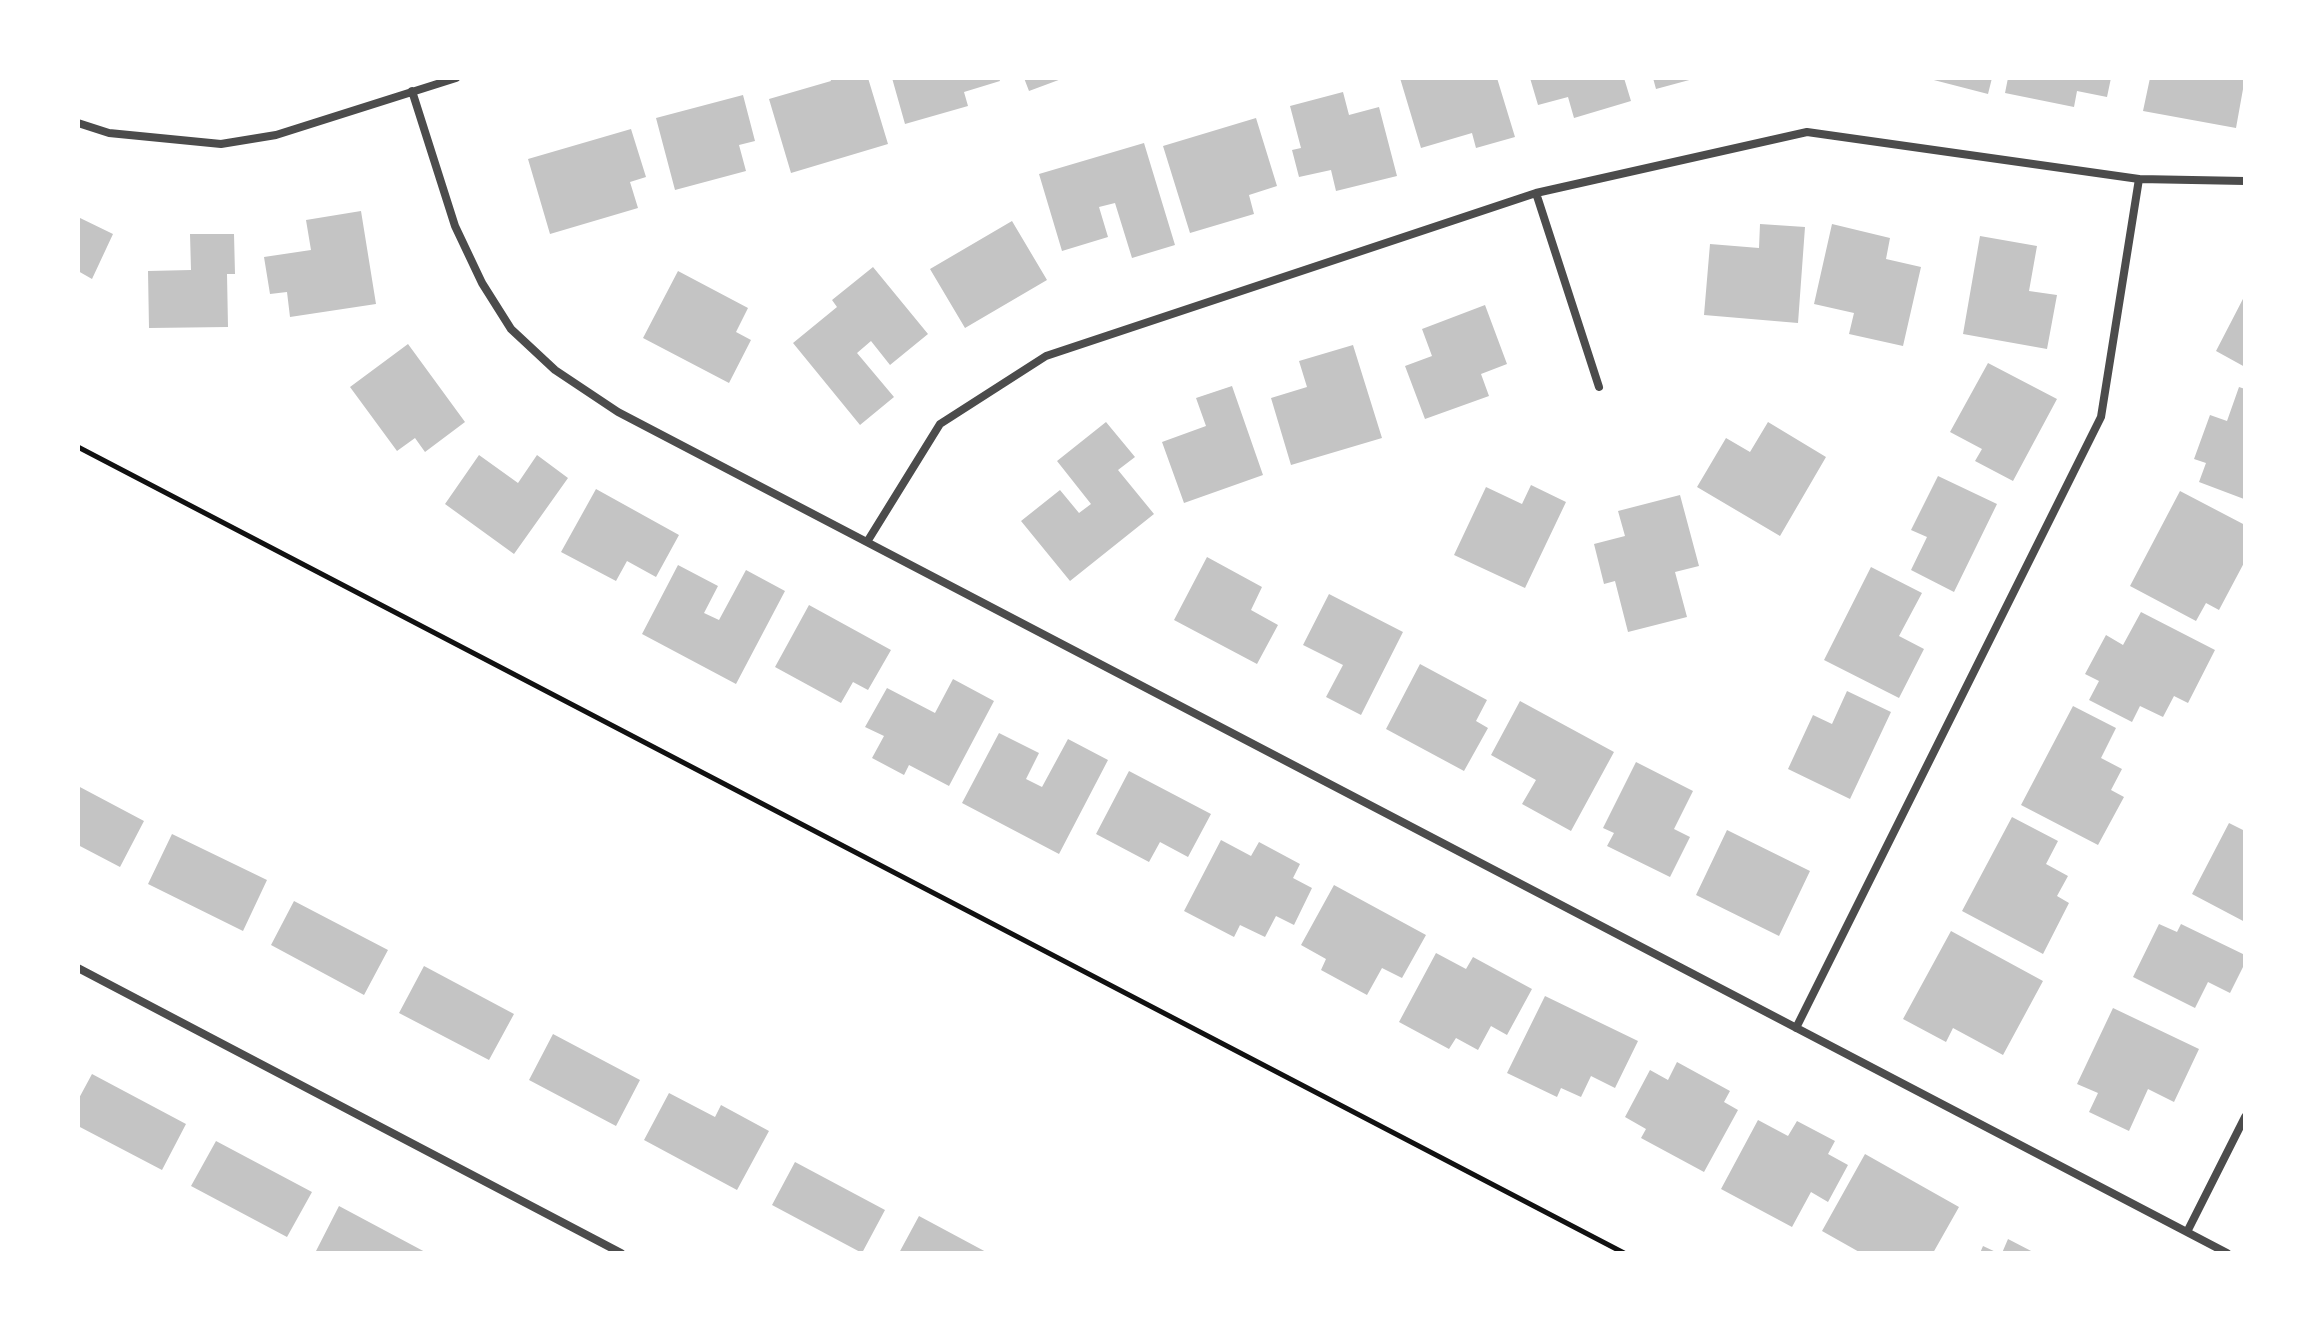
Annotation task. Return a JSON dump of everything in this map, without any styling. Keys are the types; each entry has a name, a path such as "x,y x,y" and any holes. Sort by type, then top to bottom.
{"street":[{"path":"78,123 109,133 221,144 276,135 456,78"},
{"path":"412,91 455,226 482,283 511,329 555,370 618,412 2227,1253"},
{"path":"867,542 940,424 1046,356 1536,193 1807,132 2139,179 2245,181"},
{"path":"1796,1028 2101,417 2139,179"},
{"path":"1536,193 1599,387"},
{"path":"78,968 621,1253"},
{"path":"2187,1232 2245,1117"}],"path":[{"path":"78,447 1624,1253"}],"building":[{"path":"830,78 868,78 888,144 791,173 769,99 831,81"},
{"path":"892,78 999,78 1000,81 964,92 968,106 905,124"},
{"path":"1024,78 1064,78 1029,91"},
{"path":"1400,78 1497,78 1515,137 1476,148 1472,133 1421,148"},
{"path":"1530,78 1624,78 1631,101 1574,118 1568,97 1538,105"},
{"path":"1653,78 1692,78 1693,79 1656,89"},
{"path":"1926,78 1992,78 1988,94"},
{"path":"2008,78 2111,78 2107,97 2077,91 2074,107 2005,93"},
{"path":"2150,78 2245,78 2236,128 2143,111"},
{"path":"1343,92 1349,115 1379,107 1397,176 1336,191 1331,170 1299,177 1292,150 1301,148 1290,106"},
{"path":"743,95 755,141 739,145 746,171 675,190 656,118"},
{"path":"1256,118 1277,186 1249,195 1254,214 1190,233 1163,146"},
{"path":"631,129 646,177 630,182 638,208 550,234 528,159"},
{"path":"1144,143 1175,245 1132,258 1115,203 1099,207 1108,237 1062,251 1039,174"},
{"path":"361,211 376,304 290,317 287,292 270,294 264,257 311,250 306,220"},
{"path":"78,217 113,234 92,279 78,271"},
{"path":"1012,221 1047,280 965,328 930,269"},
{"path":"1760,224 1805,227 1798,323 1704,315 1710,244 1759,248"},
{"path":"1832,224 1890,238 1886,259 1921,267 1903,346 1849,334 1854,313 1814,304"},
{"path":"190,234 234,234 235,274 227,274 228,327 149,328 148,271 191,270"},
{"path":"1980,236 2037,246 2029,291 2057,295 2047,349 1963,334"},
{"path":"873,267 928,334 890,365 871,341 857,353 894,397 860,425 793,343 837,307 832,300"},
{"path":"678,271 748,308 736,332 751,340 729,383 643,338"},
{"path":"2245,295 2245,367 2216,351"},
{"path":"1485,305 1507,364 1481,374 1489,396 1425,419 1405,366 1432,356 1422,329"},
{"path":"408,344 465,422 425,452 415,438 397,451 350,387"},
{"path":"1353,345 1382,438 1291,465 1271,398 1307,387 1299,361"},
{"path":"1988,363 2057,399 2013,481 1975,461 1982,449 1950,432"},
{"path":"1232,386 1263,475 1184,503 1162,442 1206,426 1196,398"},
{"path":"2239,387 2245,389 2244,499 2199,482 2206,463 2194,459 2210,415 2227,421"},
{"path":"1106,422 1135,457 1118,470 1154,514 1070,581 1021,521 1060,490 1079,513 1091,504 1057,461"},
{"path":"1768,422 1826,457 1780,536 1697,487 1726,438 1750,452"},
{"path":"479,455 518,483 537,455 568,478 514,554 445,504"},
{"path":"1938,476 1997,504 1954,592 1911,570 1927,537 1911,530"},
{"path":"1531,485 1566,502 1525,588 1454,555 1486,487 1522,504"},
{"path":"596,489 679,535 656,577 627,561 616,581 561,552"},
{"path":"2180,491 2245,525 2245,561 2219,610 2206,603 2196,621 2130,586"},
{"path":"1680,495 1699,566 1675,572 1687,617 1628,632 1615,581 1604,584 1594,544 1625,536 1618,511"},
{"path":"1207,557 1262,587 1251,610 1278,625 1257,664 1174,620"},
{"path":"678,565 718,586 704,613 719,620 746,570 785,591 736,684 642,634"},
{"path":"1871,567 1922,593 1899,636 1924,649 1899,698 1824,660"},
{"path":"1329,594 1403,632 1361,715 1326,697 1343,665 1303,645"},
{"path":"809,605 891,650 868,690 853,682 841,703 775,667"},
{"path":"2141,612 2215,650 2188,703 2174,696 2163,717 2140,706 2132,722 2089,700 2099,681 2085,674 2106,635 2123,645"},
{"path":"1420,664 1487,700 1476,721 1488,728 1464,771 1386,729"},
{"path":"953,679 994,701 949,786 909,765 904,775 872,758 884,736 865,727 887,688 935,713"},
{"path":"1847,691 1891,712 1850,799 1788,769 1813,715 1832,724"},
{"path":"1520,701 1614,752 1571,831 1522,804 1536,780 1491,755"},
{"path":"2073,706 2116,728 2101,758 2122,769 2111,790 2124,797 2098,845 2021,805"},
{"path":"999,733 1039,753 1026,779 1042,787 1068,739 1108,760 1059,854 962,803"},
{"path":"1636,762 1693,791 1674,829 1690,837 1670,877 1607,846 1614,833 1603,828"},
{"path":"1129,771 1211,814 1188,857 1160,842 1149,862 1096,834"},
{"path":"78,786 144,821 120,867 78,845"},
{"path":"2012,817 2058,841 2046,864 2068,876 2057,896 2069,903 2043,954 1962,911"},
{"path":"2229,823 2245,831 2245,922 2192,894"},
{"path":"1727,830 1810,871 1779,936 1696,895"},
{"path":"172,834 267,880 243,931 148,884"},
{"path":"1221,840 1251,856 1259,842 1300,864 1293,878 1312,888 1294,925 1276,916 1265,937 1240,925 1234,937 1184,911"},
{"path":"1334,885 1426,935 1402,978 1382,968 1367,995 1321,970 1326,959 1301,945"},
{"path":"294,901 388,950 364,995 271,945"},
{"path":"2159,924 2177,932 2181,924 2245,955 2245,963 2230,993 2208,982 2195,1008 2133,977"},
{"path":"1951,931 2043,981 2003,1055 1953,1028 1946,1042 1903,1019"},
{"path":"1436,953 1466,969 1473,957 1532,989 1507,1035 1491,1026 1478,1050 1456,1038 1449,1049 1399,1022"},
{"path":"424,966 514,1014 489,1060 399,1013"},
{"path":"1545,996 1638,1041 1615,1088 1591,1076 1581,1097 1561,1088 1557,1097 1507,1073"},
{"path":"2113,1008 2199,1049 2174,1102 2148,1089 2129,1131 2089,1112 2098,1093 2077,1084"},
{"path":"553,1034 640,1080 616,1126 529,1080"},
{"path":"1677,1062 1730,1091 1724,1102 1738,1110 1704,1172 1641,1138 1646,1129 1625,1117 1650,1070 1668,1080"},
{"path":"92,1074 186,1124 162,1170 78,1126 78,1100"},
{"path":"669,1093 715,1117 721,1105 769,1131 737,1190 644,1140"},
{"path":"1758,1120 1788,1136 1797,1121 1835,1141 1828,1154 1848,1165 1828,1202 1811,1192 1792,1227 1721,1189"},
{"path":"216,1141 312,1192 287,1237 191,1186"},
{"path":"1865,1154 1959,1207 1933,1253 1861,1253 1822,1231"},
{"path":"795,1162 885,1210 862,1253 772,1205"},
{"path":"339,1206 427,1253 316,1251"},
{"path":"919,1216 988,1253 899,1253"},
{"path":"2008,1239 2035,1253 2002,1253"},
{"path":"1983,1246 1998,1253 1980,1253"}]}
